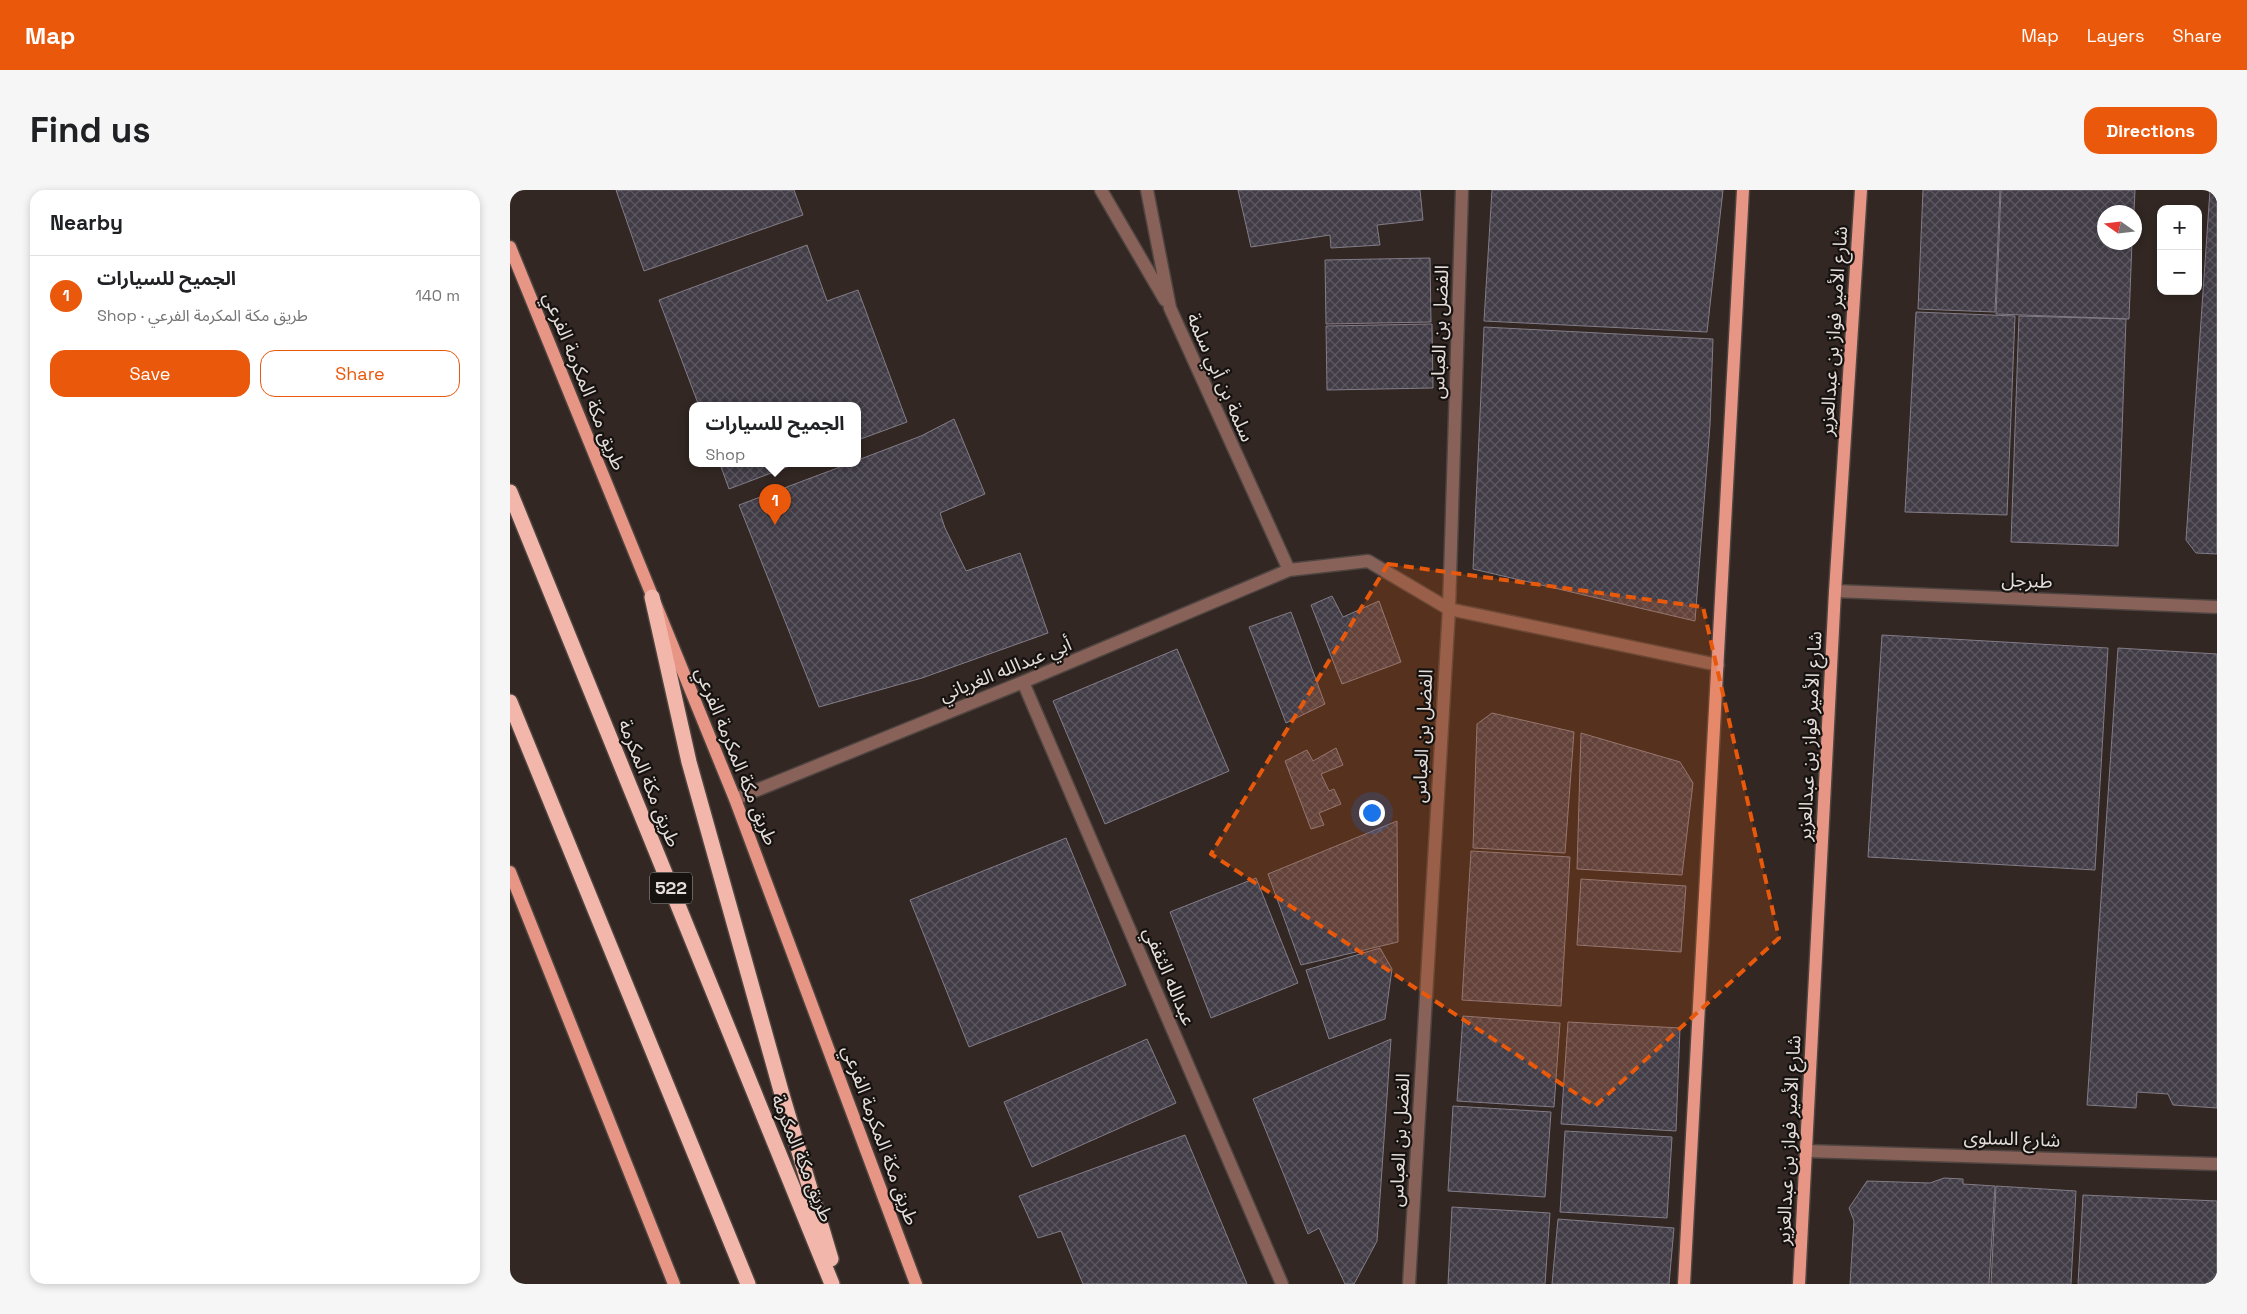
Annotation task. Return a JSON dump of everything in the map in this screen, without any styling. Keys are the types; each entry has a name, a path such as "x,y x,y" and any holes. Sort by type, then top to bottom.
{"highway":[{"name":"طريق مكة المكرمة","path":"510,492 832,1284"},
{"path":"652,597 692,771 783,1098 839,1284"},
{"path":"510,702 748,1284"},
{"path":"510,711 543,785"}],"main road":[{"path":"1684,1284 1743,190"},
{"name":"شارع الأمير فواز بن عبدالعزير","path":"1799,1284 1835,591 1862,190"},
{"name":"طريق مكة المكرمة الفرعي","path":"510,247 735,799 916,1284"},
{"path":"510,872 515,898 674,1284"}],"street":[{"path":"1101,190 1170,308"},
{"name":"سلمة بن أبي سلمة","path":"1146,190 1170,308 1289,570"},
{"name":"الفضل بن العباس","path":"1409,1284 1449,609 1462,190"},
{"name":"أبي عبدالله الغرياني","path":"735,799 1023,682 1289,570 1368,561 1449,609 1718,665"},
{"name":"طبرجل","path":"1835,591 2217,607"},
{"name":"عبدالله الثقفي","path":"1023,682 1282,1284"},
{"name":"شارع السلوى","path":"1806,1151 2217,1164"}],"highlighted area":[{"path":"1388,564 1703,607 1779,938 1595,1106 1211,854"}],"building":[{"path":"616,190 794,190 803,215 644,271"},
{"path":"1238,190 1420,190 1423,220 1377,225 1380,245 1331,248 1330,235 1251,247"},
{"path":"1492,190 1723,190 1707,332 1484,321"},
{"path":"1923,190 2000,190 1995,312 1918,309"},
{"path":"2001,190 2135,190 2134,205 2097,205 2097,250 2132,250 2129,319 1996,314"},
{"path":"2210,190 2217,190 2217,554 2196,553 2186,540"},
{"path":"807,245 827,301 858,290 907,422 861,439 861,402 697,402 659,300"},
{"path":"1430,258 1431,322 1326,324 1325,260"},
{"path":"1916,312 2015,316 2007,515 1905,512"},
{"path":"2019,316 2126,319 2118,546 2011,542"},
{"path":"1432,324 1433,388 1327,390 1326,326"},
{"path":"1484,327 1713,339 1710,425 1695,621 1473,569"},
{"path":"954,419 985,494 940,513 945,528 966,571 1020,553 1048,633 922,678 819,707 739,505 840,467 861,467 861,459 921,436"},
{"path":"721,467 787,467 729,489"},
{"path":"1332,596 1343,617 1379,601 1401,662 1342,684 1311,605"},
{"path":"1291,612 1325,704 1286,723 1249,627"},
{"path":"1882,635 2108,648 2095,870 1868,857"},
{"path":"2118,648 2217,654 2217,1108 2173,1105 2168,1094 2137,1092 2136,1108 2087,1105"},
{"path":"1177,649 1229,771 1105,824 1053,701"},
{"path":"1492,713 1574,732 1565,853 1473,848 1477,724"},
{"path":"1581,733 1680,762 1693,783 1682,875 1577,869"},
{"path":"1336,748 1343,765 1321,774 1329,791 1334,789 1341,804 1319,813 1324,825 1311,829 1285,761 1307,750 1313,761"},
{"path":"1397,821 1398,942 1301,965 1268,874"},
{"path":"1066,838 1126,985 969,1047 910,900"},
{"path":"1471,851 1570,857 1561,1006 1462,1000"},
{"path":"1256,878 1298,983 1211,1018 1170,912"},
{"path":"1581,879 1686,886 1681,952 1577,945"},
{"path":"1380,948 1392,969 1385,1019 1329,1039 1306,970"},
{"path":"1463,1016 1560,1023 1554,1107 1457,1101"},
{"path":"1568,1022 1680,1028 1676,1131 1561,1124"},
{"path":"1147,1039 1176,1103 1032,1167 1004,1102"},
{"path":"1391,1039 1377,1241 1354,1284 1345,1284 1319,1228 1308,1234 1253,1099"},
{"path":"1453,1106 1551,1112 1545,1197 1448,1191"},
{"path":"1565,1131 1672,1137 1667,1218 1560,1212"},
{"path":"1185,1135 1247,1284 1083,1284 1061,1231 1038,1238 1019,1196"},
{"path":"1944,1178 1963,1179 1963,1184 1995,1186 1989,1284 1850,1284 1854,1221 1849,1208 1867,1181 1930,1183"},
{"path":"1996,1186 2076,1191 2071,1284 1991,1284"},
{"path":"2083,1195 2217,1201 2217,1284 2078,1284"},
{"path":"1452,1207 1550,1213 1545,1284 1448,1284"},
{"path":"1558,1219 1674,1228 1669,1284 1552,1284"}],"place":[{"name":"الجميح للسيارات","path":"775,525"}]}
